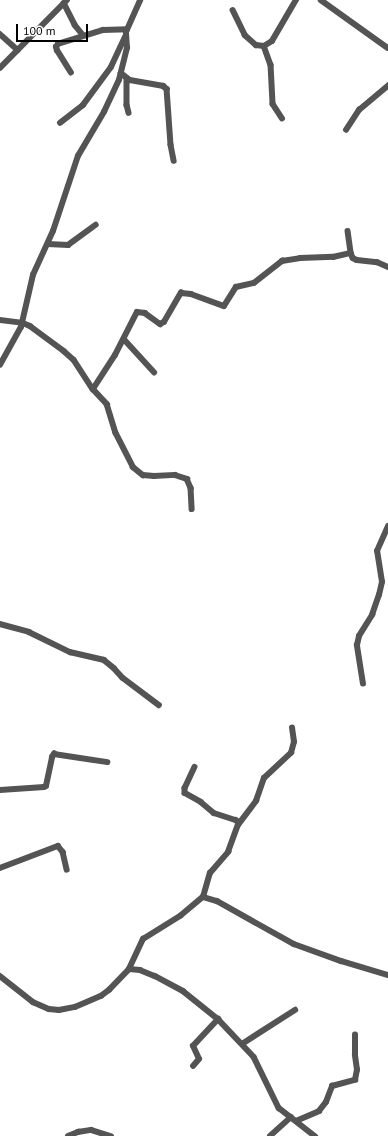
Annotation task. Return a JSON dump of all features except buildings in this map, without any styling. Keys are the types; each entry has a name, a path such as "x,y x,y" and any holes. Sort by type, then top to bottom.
{"street":[{"path":"60,123 83,105 111,66 140,0"},
{"path":"233,10 245,35 256,45 264,46 272,41 296,0"},
{"path":"321,0 388,48"},
{"path":"0,68 66,2 75,25 83,35"},
{"path":"71,73 60,58 56,47 67,40 109,28 127,29"},
{"path":"0,34 18,50"},
{"path":"0,365 23,323 33,275 48,244 78,156 104,112 121,73 127,48 125,37"},
{"path":"264,46 271,64 273,104 282,118"},
{"path":"121,73 127,78 139,83 163,86 168,89 171,145 174,161"},
{"path":"127,78 127,105 129,113"},
{"path":"346,130 359,110 388,86"},
{"path":"48,244 68,246 96,225"},
{"path":"348,231 351,253 355,259 377,262 388,267"},
{"path":"93,389 124,339 137,312 145,313 158,323 162,324 181,292 224,306 236,287 254,283 282,261 289,259 333,257 351,253"},
{"path":"0,320 23,323 41,332 64,351 81,369 93,389 110,410 116,433 134,467 143,475 175,475 187,479 191,488 192,509"},
{"path":"124,339 154,372"},
{"path":"363,684 357,645 358,636 372,615 381,588 377,551 388,526"},
{"path":"0,624 29,632 70,652 104,660 123,678 159,705"},
{"path":"0,976 33,1002 49,1009 60,1010 75,1007 101,996 110,990 129,969 143,939 180,916 203,897 210,873 228,852 239,823 256,802 264,778 291,753 294,742 292,728"},
{"path":"0,790 44,787 48,782 52,757 54,754 107,762"},
{"path":"196,767 185,788 185,793 201,802 214,813 236,820 239,823"},
{"path":"0,868 58,846 63,852 68,870"},
{"path":"203,897 216,901 294,944 341,961 388,974"},
{"path":"129,969 147,972 169,983 191,996 218,1019 242,1044 259,1065 279,1108 309,1134 315,1136"},
{"path":"242,1044 295,1010"},
{"path":"193,1066 199,1059 193,1046 218,1019"},
{"path":"296,1122 319,1111 326,1102 332,1086 355,1080 357,1070 355,1035"},
{"path":"270,1136 291,1117"},
{"path":"68,1136 78,1132 91,1130 111,1136"}]}
